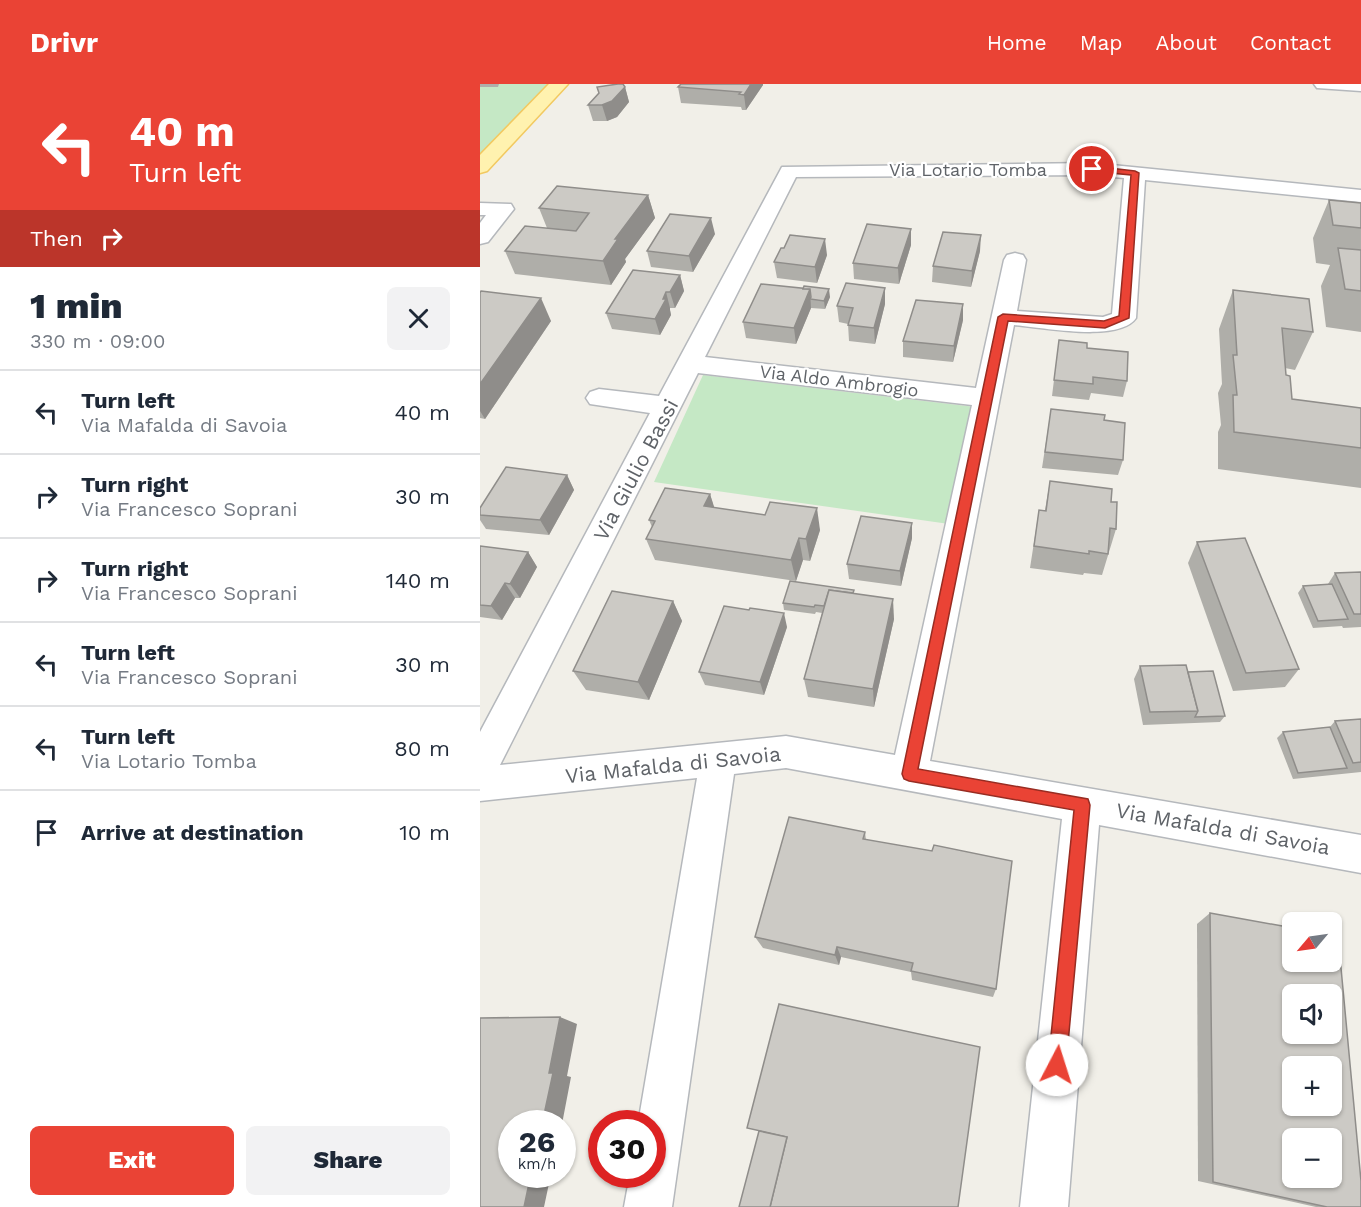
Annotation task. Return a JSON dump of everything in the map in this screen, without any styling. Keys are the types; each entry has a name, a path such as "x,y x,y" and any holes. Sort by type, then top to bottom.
{"main road":[{"path":"480,167 560,84"}],"street":[{"path":"1323,84 1361,86"},
{"name":"Via Lotario Tomba","path":"789,171 1092,169 1361,196"},
{"name":"Via Giulio Bassi","path":"480,768 789,171"},
{"path":"1003,317 1105,325 1124,318 1135,173"},
{"path":"480,209 503,209 480,237"},
{"path":"909,774 1015,260"},
{"name":"Via Aldo Ambrogio","path":"691,364 987,398"},
{"path":"599,398 669,406"},
{"name":"Via Mafalda di Savoia","path":"480,784 718,761 786,752 1361,854"},
{"path":"648,1207 718,761"},
{"path":"1044,1207 1082,805"}],"green space":[{"path":"480,84 558,84 480,161"},
{"path":"703,375 984,408 949,524 654,482"}],"building":[{"path":"623,84 625,87 612,101 602,105 588,105 599,93 597,87"},
{"path":"681,84 751,84 744,95 739,94 741,92 678,87"},
{"path":"557,186 648,195 615,239 618,239 603,261 505,251 525,226 576,231 589,213 539,208"},
{"path":"1329,200 1361,203 1361,228 1333,225"},
{"path":"670,214 711,218 689,256 647,251"},
{"path":"867,224 911,229 898,268 853,263"},
{"path":"943,232 981,235 972,271 933,266"},
{"path":"790,235 825,239 815,267 774,262"},
{"path":"1338,248 1361,250 1361,291 1345,289"},
{"path":"633,270 680,275 670,292 666,292 663,299 666,299 655,319 606,313"},
{"path":"846,283 885,288 874,328 848,325 853,308 837,306"},
{"path":"761,284 810,289 794,328 743,322"},
{"path":"804,286 829,289 824,301 810,299 810,289 803,289"},
{"path":"1233,290 1309,299 1313,332 1282,328 1286,375 1290,376 1292,399 1361,408 1361,448 1234,432 1233,395 1237,395 1233,355 1237,355"},
{"path":"481,291 541,298 480,384 480,293"},
{"path":"916,300 963,304 954,346 903,341"},
{"path":"1059,340 1087,343 1087,348 1128,352 1127,381 1093,377 1093,384 1054,380"},
{"path":"1051,409 1105,415 1104,420 1125,423 1123,460 1045,452"},
{"path":"506,467 567,475 540,520 480,515 480,508"},
{"path":"1050,481 1112,489 1111,502 1117,502 1116,529 1110,528 1108,554 1089,551 1089,554 1034,546 1039,510 1046,511"},
{"path":"665,488 710,494 704,506 765,515 770,502 817,508 806,539 799,538 791,560 646,539 655,521 649,520"},
{"path":"861,516 912,523 900,571 847,564"},
{"path":"1245,538 1299,669 1246,673 1197,542"},
{"path":"480,546 528,552 510,584 505,583 491,606 480,605"},
{"path":"1361,572 1361,614 1354,614 1335,573"},
{"path":"790,581 854,590 853,593 829,590 824,606 783,603"},
{"path":"1332,584 1348,619 1318,621 1303,586"},
{"path":"829,590 893,599 873,689 804,679"},
{"path":"612,591 673,601 638,682 573,671"},
{"path":"724,606 784,613 760,682 699,672"},
{"path":"1186,665 1198,711 1150,712 1140,666"},
{"path":"1213,671 1225,716 1195,717 1198,711 1188,672"},
{"path":"1361,719 1361,762 1353,763 1335,721"},
{"path":"1330,727 1347,768 1298,773 1283,732"},
{"path":"789,817 865,832 863,839 932,851 934,845 1012,861 996,989 911,971 913,963 837,947 835,955 755,937"},
{"path":"1210,913 1282,926 1282,972 1341,972 1361,1181 1361,1207 1327,1207 1213,1182"},
{"path":"779,1004 980,1047 958,1207 770,1207 787,1137 747,1128"},
{"path":"560,1017 549,1073 553,1073 545,1110 498,1110 498,1188 528,1188 524,1207 480,1207 480,1018"},
{"path":"759,1131 787,1137 770,1207 739,1207"}],"route":[{"path":"1057,1065 1082,805 909,774 1003,317 1105,325 1124,318 1135,173 1092,169"}]}
